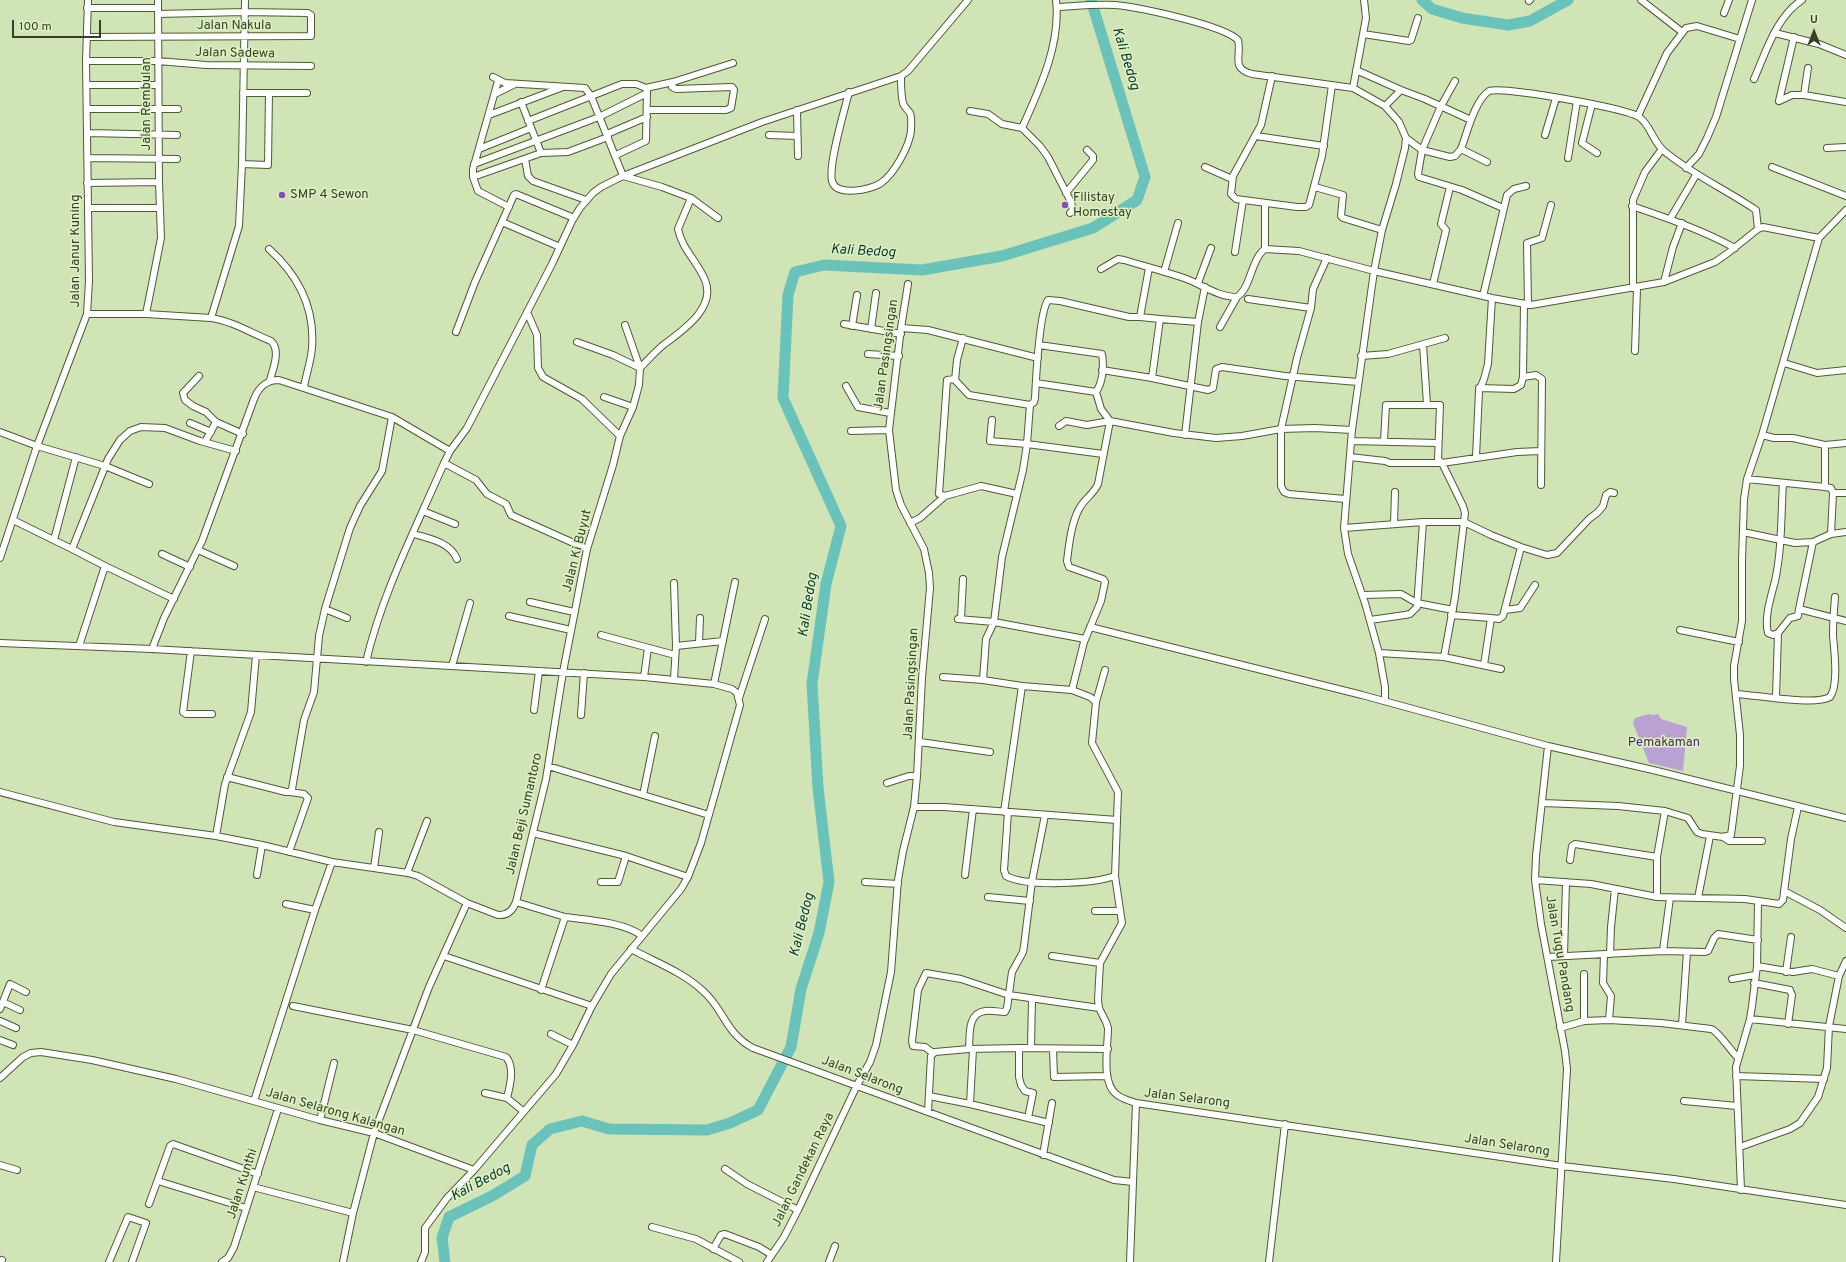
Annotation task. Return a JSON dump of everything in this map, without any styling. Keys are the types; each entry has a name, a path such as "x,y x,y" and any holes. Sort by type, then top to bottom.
{"street":[{"name":"Jalan Janur Kuning","path":"0,558 2,548 13,520 37,446 87,314 89,281 87,183 88,85 86,61 88,0"},
{"name":"Jalan Rembulan","path":"146,314 161,238 158,158 158,0"},
{"path":"211,318 238,232 242,164 245,0"},
{"path":"366,662 373,631 394,576 414,534 444,463 450,451 467,428 574,218 586,200 601,187 623,176 797,110 901,76 908,71 968,0"},
{"path":"1022,128 1037,95 1054,42 1057,25 1056,0"},
{"path":"1353,88 1366,18 1364,0"},
{"path":"1641,0 1682,32"},
{"path":"1724,12 1729,0"},
{"path":"1686,168 1699,154 1708,138 1716,117 1752,0"},
{"path":"1754,80 1775,33 1786,14 1802,0"},
{"path":"1057,7 1114,5 1171,16 1231,34 1239,43 1238,63 1240,68 1252,74 1353,88 1384,106 1396,118 1406,138 1422,150 1450,157 1455,156 1461,149 1471,120 1484,95 1492,90 1577,101 1638,116 1662,149 1696,175 1736,196 1756,210 1758,229"},
{"path":"88,8 158,11 244,12"},
{"name":"Jalan Nakula","path":"87,37 310,37 311,15 309,13 244,12"},
{"path":"1363,34 1408,41 1411,40 1418,18"},
{"path":"1638,116 1667,53 1682,32 1689,27 1697,26 1740,39"},
{"path":"1775,33 1834,49 1846,55"},
{"path":"1794,37 1779,101 1792,95 1804,95 1846,102"},
{"name":"Jalan Sadewa","path":"86,61 158,61 206,65 311,66"},
{"path":"474,164 599,117 647,91 733,64"},
{"path":"1804,95 1808,68"},
{"path":"1356,70 1471,120"},
{"path":"849,92 833,160 832,180 834,186 840,190 856,191 882,183 906,150 911,132 911,114 903,104 901,76"},
{"path":"1272,76 1262,121 1256,136 1232,179 1232,196 1243,200 1306,207 1309,205 1315,187 1324,146 1332,85"},
{"path":"509,206 478,191 473,177 474,164 494,94 496,79 515,84 583,87 591,96 616,155 623,176"},
{"path":"1455,81 1441,106 1422,150 1418,174 1419,177 1450,187 1503,208"},
{"path":"647,110 726,110 731,108 734,90 732,87 676,89 672,87 673,82"},
{"path":"88,85 158,84"},
{"path":"494,94 515,84"},
{"path":"528,121 622,84 636,84 647,91"},
{"path":"488,115 566,86"},
{"path":"1384,106 1401,90"},
{"path":"616,155 646,141 647,91"},
{"path":"243,93 307,94"},
{"path":"242,164 268,165 269,93"},
{"path":"1545,135 1556,98"},
{"path":"1568,158 1577,101"},
{"path":"521,102 541,153"},
{"path":"1592,104 1582,143 1597,153"},
{"path":"88,109 178,110"},
{"path":"797,110 798,156"},
{"path":"970,110 988,114 1002,124 1022,128 1040,146 1048,157 1066,193 1073,210 1070,213"},
{"path":"473,177 541,153 568,152 647,117"},
{"path":"478,148 531,128"},
{"path":"88,133 177,134"},
{"path":"768,136 797,136"},
{"path":"1256,136 1324,146"},
{"path":"1385,701 1385,687 1378,653 1363,596 1348,554 1344,528 1352,430 1374,270 1382,230 1396,184 1406,138"},
{"path":"1827,148 1846,147"},
{"path":"1461,149 1487,162"},
{"path":"1635,351 1635,288 1632,206 1640,183 1662,149"},
{"path":"1066,193 1093,160 1093,156 1087,150"},
{"path":"88,158 177,159"},
{"path":"525,159 528,176 533,182 586,200"},
{"path":"1205,167 1232,179"},
{"path":"1772,167 1846,196"},
{"path":"1670,219 1696,175"},
{"path":"623,176 662,187 691,198 718,218"},
{"path":"87,183 159,182"},
{"path":"1483,296 1507,195 1510,191 1526,186"},
{"path":"1315,187 1343,195 1341,216 1343,218 1382,230"},
{"path":"1433,284 1446,230 1441,224 1450,187"},
{"path":"456,332 514,195 516,194 574,218"},
{"path":"640,368 658,349 692,323 700,311 706,295 706,282 701,272 684,248 678,229 691,198"},
{"path":"1235,252 1243,200"},
{"path":"1265,203 1265,249"},
{"path":"1479,388 1514,389 1521,385 1524,377 1527,243 1542,238 1551,205"},
{"path":"1632,206 1682,223 1717,238 1735,248"},
{"path":"88,208 161,212"},
{"path":"1543,803 1618,806 1665,811 1686,816 1699,833 1723,837 1729,836 1732,832 1738,792 1740,735 1734,666 1742,621 1744,499 1747,479 1784,363 1819,238 1846,210"},
{"path":"502,222 560,247"},
{"path":"1164,272 1178,223"},
{"path":"1664,282 1673,247 1682,223"},
{"path":"1220,327 1237,297 1242,292 1259,254 1265,249 1299,251 1483,296 1526,304 1635,288 1664,282 1715,262 1758,229 1766,227 1819,238"},
{"path":"1198,283 1211,248"},
{"path":"269,249 285,263 298,282 307,306 311,325 312,345 304,387"},
{"path":"1327,258 1313,289 1311,308 1281,428 1281,486 1284,492 1346,499"},
{"path":"1101,269 1120,259 1198,283 1219,294 1237,297"},
{"path":"1140,317 1149,268"},
{"name":"Jalan Pasingsingan","path":"858,1086 874,1053 886,1000 891,972 898,884 903,851 919,806 917,776 922,742 922,678 930,588 929,573 924,549 900,505 896,490 889,430 890,413 908,284"},
{"path":"1185,435 1198,322 1205,287"},
{"path":"871,329 876,292"},
{"path":"852,326 857,295"},
{"path":"1476,457 1479,388 1484,379 1488,364 1492,298"},
{"path":"1248,299 1311,308"},
{"path":"983,680 986,638 994,622 1004,551 1018,494 1027,444 1030,405 1034,402 1044,311 1047,302 1050,300 1129,317 1198,322"},
{"path":"527,312 537,335 538,368 543,377 548,382 582,399 620,436"},
{"path":"87,314 146,314 211,318 236,325 275,344 276,351 270,380"},
{"path":"1152,378 1160,319"},
{"path":"844,324 871,329 928,330 1038,358"},
{"path":"625,325 640,368"},
{"path":"955,380 957,360 963,338"},
{"path":"1361,356 1388,354 1445,338"},
{"path":"577,342 613,355 640,368"},
{"path":"1040,345 1102,354 1101,380 1096,392 1101,409 1110,421 1098,484 1078,510 1066,561 1069,567 1103,579 1105,582 1101,600 1085,639 1072,690"},
{"path":"1423,345 1427,404"},
{"path":"868,354 899,356"},
{"path":"1784,363 1817,373 1846,370"},
{"path":"1102,370 1152,378 1190,386 1200,390 1211,390 1216,371 1222,367 1358,382"},
{"name":"Jalan Ki Buyut","path":"563,672 587,549 620,436 633,407 639,385 640,368"},
{"path":"1524,377 1536,375 1542,379 1541,485"},
{"path":"199,376 183,393 183,396 193,406 206,412 216,422 243,434"},
{"path":"152,649 198,550 243,434 257,392 270,380 279,380 304,387 392,417 450,451"},
{"path":"945,496 940,496 938,490 947,380 955,380 969,395 1030,405"},
{"path":"1036,383 1096,392"},
{"path":"846,386 858,407 890,413"},
{"path":"604,397 633,407"},
{"path":"1384,441 1386,405 1437,404 1441,406 1438,459 1442,463 1465,510 1452,612 1444,657"},
{"path":"290,792 292,789 304,720 314,692 319,636 325,609 350,528 360,506 382,471 392,417"},
{"path":"992,420 990,441 1027,444 1103,454"},
{"path":"1059,426 1066,421 1087,425 1110,421 1185,435 1228,438 1281,428 1352,430"},
{"path":"205,442 216,422"},
{"path":"190,424 211,432"},
{"path":"72,549 105,466 120,440 135,429 148,427 165,428 236,451"},
{"path":"851,431 889,430"},
{"path":"0,432 37,446 105,466 148,484"},
{"path":"1762,435 1774,438 1793,438 1825,445 1846,443"},
{"path":"1351,441 1438,443"},
{"path":"1825,445 1825,487"},
{"path":"1350,457 1385,461 1390,463 1442,463 1517,452 1541,452"},
{"path":"54,540 76,457"},
{"path":"444,463 476,480 487,494 506,504 512,515 587,549"},
{"path":"1747,479 1831,488 1833,493 1831,534"},
{"path":"1783,483 1780,540 1768,624 1770,634 1775,635 1790,618 1798,616 1812,542"},
{"path":"911,523 920,518 945,496 978,486 1018,494"},
{"path":"1394,492 1394,524"},
{"path":"1344,528 1423,522 1464,522 1521,547 1547,555 1557,553 1590,518 1601,510 1606,495 1610,492 1614,493"},
{"path":"1833,493 1846,493"},
{"path":"423,511 455,524"},
{"path":"13,520 174,599"},
{"path":"1370,620 1410,614 1417,607 1423,522"},
{"path":"1743,532 1789,542 1812,542 1831,534 1846,532"},
{"path":"414,534 452,549 457,559"},
{"path":"1363,596 1401,594 1417,603 1452,612 1500,619 1505,610 1521,547"},
{"path":"198,550 234,566"},
{"path":"162,554 190,567"},
{"path":"79,646 105,566"},
{"path":"963,579 960,619 994,622 1085,639"},
{"path":"714,684 735,582"},
{"path":"674,584 676,646 674,679"},
{"path":"1505,610 1520,608 1535,585"},
{"path":"1736,694 1776,698 1823,700 1830,697 1834,691 1835,597"},
{"path":"530,602 574,612"},
{"path":"452,666 470,603"},
{"path":"1799,608 1846,621"},
{"path":"325,609 347,618"},
{"path":"509,616 571,630"},
{"path":"700,618 700,643"},
{"path":"1484,665 1491,618"},
{"path":"421,1262 425,1252 425,1228 447,1198 474,1170 556,1074 573,1045 592,1006 611,974 681,889 688,877 701,843 738,713 739,698 764,620"},
{"path":"1090,628 1385,701 1548,746 1846,818"},
{"path":"1680,630 1739,642"},
{"path":"1776,698 1778,633"},
{"path":"601,635 675,655"},
{"path":"676,646 723,641"},
{"path":"0,643 190,651 674,679 714,684 732,689 737,693 739,698"},
{"path":"644,677 648,648"},
{"path":"190,651 183,712 186,714 212,714"},
{"path":"1378,653 1444,657 1501,669"},
{"path":"216,836 227,777 251,712 256,656"},
{"path":"1106,670 1096,702 1092,743 1118,792 1115,876 1121,927 1109,944 1100,963 1099,1008 1106,1022 1108,1049 1107,1076 1110,1087 1118,1096 1136,1103"},
{"path":"534,710 539,671"},
{"name":"Jalan Beji Sumantoro","path":"466,902 503,916 514,908 548,766 563,672"},
{"path":"581,715 584,673"},
{"path":"942,677 1072,690 1090,697 1096,702"},
{"path":"1022,686 1006,812 1005,873 1009,877 1032,881 1087,882 1115,876"},
{"path":"643,795 655,736"},
{"path":"922,742 990,752"},
{"name":"Jalan Tugu Pandang","path":"1548,746 1543,803 1536,856 1535,880 1565,1051 1566,1069 1556,1262"},
{"path":"548,766 709,815"},
{"path":"887,783 909,776 917,776"},
{"path":"227,777 304,794 308,798 289,852"},
{"path":"0,792 114,822 216,836 262,845 332,862 407,873 418,876 466,902 444,956 429,987 374,1133 353,1213 343,1262"},
{"path":"919,806 1116,820"},
{"path":"1535,880 1591,884 1657,897 1758,901 1779,904 1782,902 1784,892 1791,839 1798,807"},
{"path":"965,875 973,809"},
{"path":"1657,897 1656,857 1665,811"},
{"path":"970,1104 970,1027 974,1017 982,1012 1005,1012 1012,972 1023,952 1032,881 1045,815"},
{"path":"407,873 427,821"},
{"path":"374,868 380,832"},
{"path":"533,833 626,856 688,877"},
{"path":"1698,898 1710,836"},
{"path":"1723,837 1729,841 1762,841"},
{"path":"1570,860 1572,846 1575,844 1656,857"},
{"path":"257,875 262,845"},
{"path":"601,882 618,882 626,856"},
{"path":"254,1102 315,910 332,862"},
{"path":"864,882 898,884"},
{"path":"1564,956 1566,882"},
{"path":"1609,1020 1610,996 1603,983 1614,889"},
{"path":"1784,892 1820,910 1846,928"},
{"path":"988,897 1030,901"},
{"path":"1663,951 1670,898"},
{"path":"1741,1190 1736,1076 1738,1058 1750,1019 1757,966 1758,901"},
{"path":"516,902 565,917 599,922 624,928 634,931 642,936"},
{"path":"286,904 315,910"},
{"path":"1095,910 1120,911"},
{"path":"541,990 565,917"},
{"path":"1548,957 1663,951 1699,953 1708,951 1714,938 1718,934 1758,940"},
{"path":"1786,972 1791,937"},
{"name":"Jalan Selarong","path":"631,949 691,981 714,1003 731,1030 740,1040 753,1048 1114,1180 1133,1182 1136,1103 1562,1166 1674,1179 1846,1205"},
{"path":"1682,1025 1687,952"},
{"path":"444,956 592,1006"},
{"path":"1052,956 1100,963"},
{"path":"1740,1147 1790,1129 1800,1123 1818,1097 1827,1068 1829,1026 1839,976 1846,961"},
{"path":"1757,966 1786,972 1812,968 1839,976"},
{"path":"933,1053 925,1047 913,1046 912,1041 918,990 926,973 961,979 1009,995 1099,1008"},
{"path":"1584,974 1584,1021"},
{"path":"1732,979 1755,975"},
{"path":"1754,983 1790,990 1792,995 1788,1024"},
{"path":"0,1009 10,984 26,992"},
{"path":"1031,1048 1032,999"},
{"path":"3,1002 20,1010"},
{"path":"293,1006 413,1030 506,1058 509,1061 510,1066 510,1085 507,1098"},
{"path":"1750,1019 1788,1024 1829,1026 1846,1029"},
{"path":"1560,1028 1584,1021 1609,1020 1682,1025 1714,1030 1738,1058"},
{"path":"0,1021 16,1028"},
{"path":"551,1034 573,1045"},
{"path":"0,1040 13,1045"},
{"path":"928,1112 931,1056 933,1053 938,1051 1019,1048 1108,1049"},
{"path":"1019,1048 1021,1085 1025,1091 1033,1093 1028,1118"},
{"path":"1053,1049 1054,1077 1107,1076"},
{"name":"Jalan Selarong Kalangan","path":"0,1078 23,1057 31,1053 41,1052 92,1060 168,1078 278,1109 374,1133 474,1170"},
{"path":"320,1120 334,1063"},
{"path":"1736,1076 1824,1079"},
{"name":"Jalan Gandekan Raya","path":"767,1262 784,1237 798,1210 858,1086"},
{"path":"485,1093 507,1098 524,1111"},
{"path":"929,1096 1049,1123"},
{"path":"1684,1101 1738,1106"},
{"path":"1043,1155 1052,1103"},
{"name":"Jalan Kunthi","path":"222,1262 228,1258 234,1247 278,1109"},
{"path":"1269,1262 1285,1124"},
{"path":"149,1204 170,1146 173,1144 258,1174"},
{"path":"0,1165 17,1170"},
{"path":"725,1169 747,1184 798,1210"},
{"path":"158,1182 246,1208"},
{"path":"1130,1262 1133,1182"},
{"path":"254,1187 353,1213"},
{"path":"109,1262 128,1217 146,1223 132,1262"},
{"path":"652,1227 696,1239 739,1262"},
{"path":"713,1249 721,1235 725,1234 759,1247 772,1255"},
{"path":"829,1262 835,1246"}],"green space":[{"name":"Pemakaman","path":"1649,714 1658,714 1661,719 1687,727 1683,771 1649,763 1633,723 1635,718"}],"waterway":[{"name":"Kali Bedog","path":"445,1262 442,1238 449,1217 492,1196 525,1176 532,1145 550,1129 582,1121 609,1129 707,1130 730,1123 758,1110 791,1047 801,989 819,933 829,882 818,788 812,684 826,584 841,526 783,398 788,295 795,272 824,265 922,270 1002,256 1093,228 1137,200 1145,177 1091,0"},
{"name":"Kali Bedog","path":"1422,0 1432,9 1462,18 1508,25 1530,21 1568,0"}],"place":[{"name":"SMP 4 Sewon","path":"282,195"},
{"name":"Filistay Homestay","path":"1065,205"}]}
